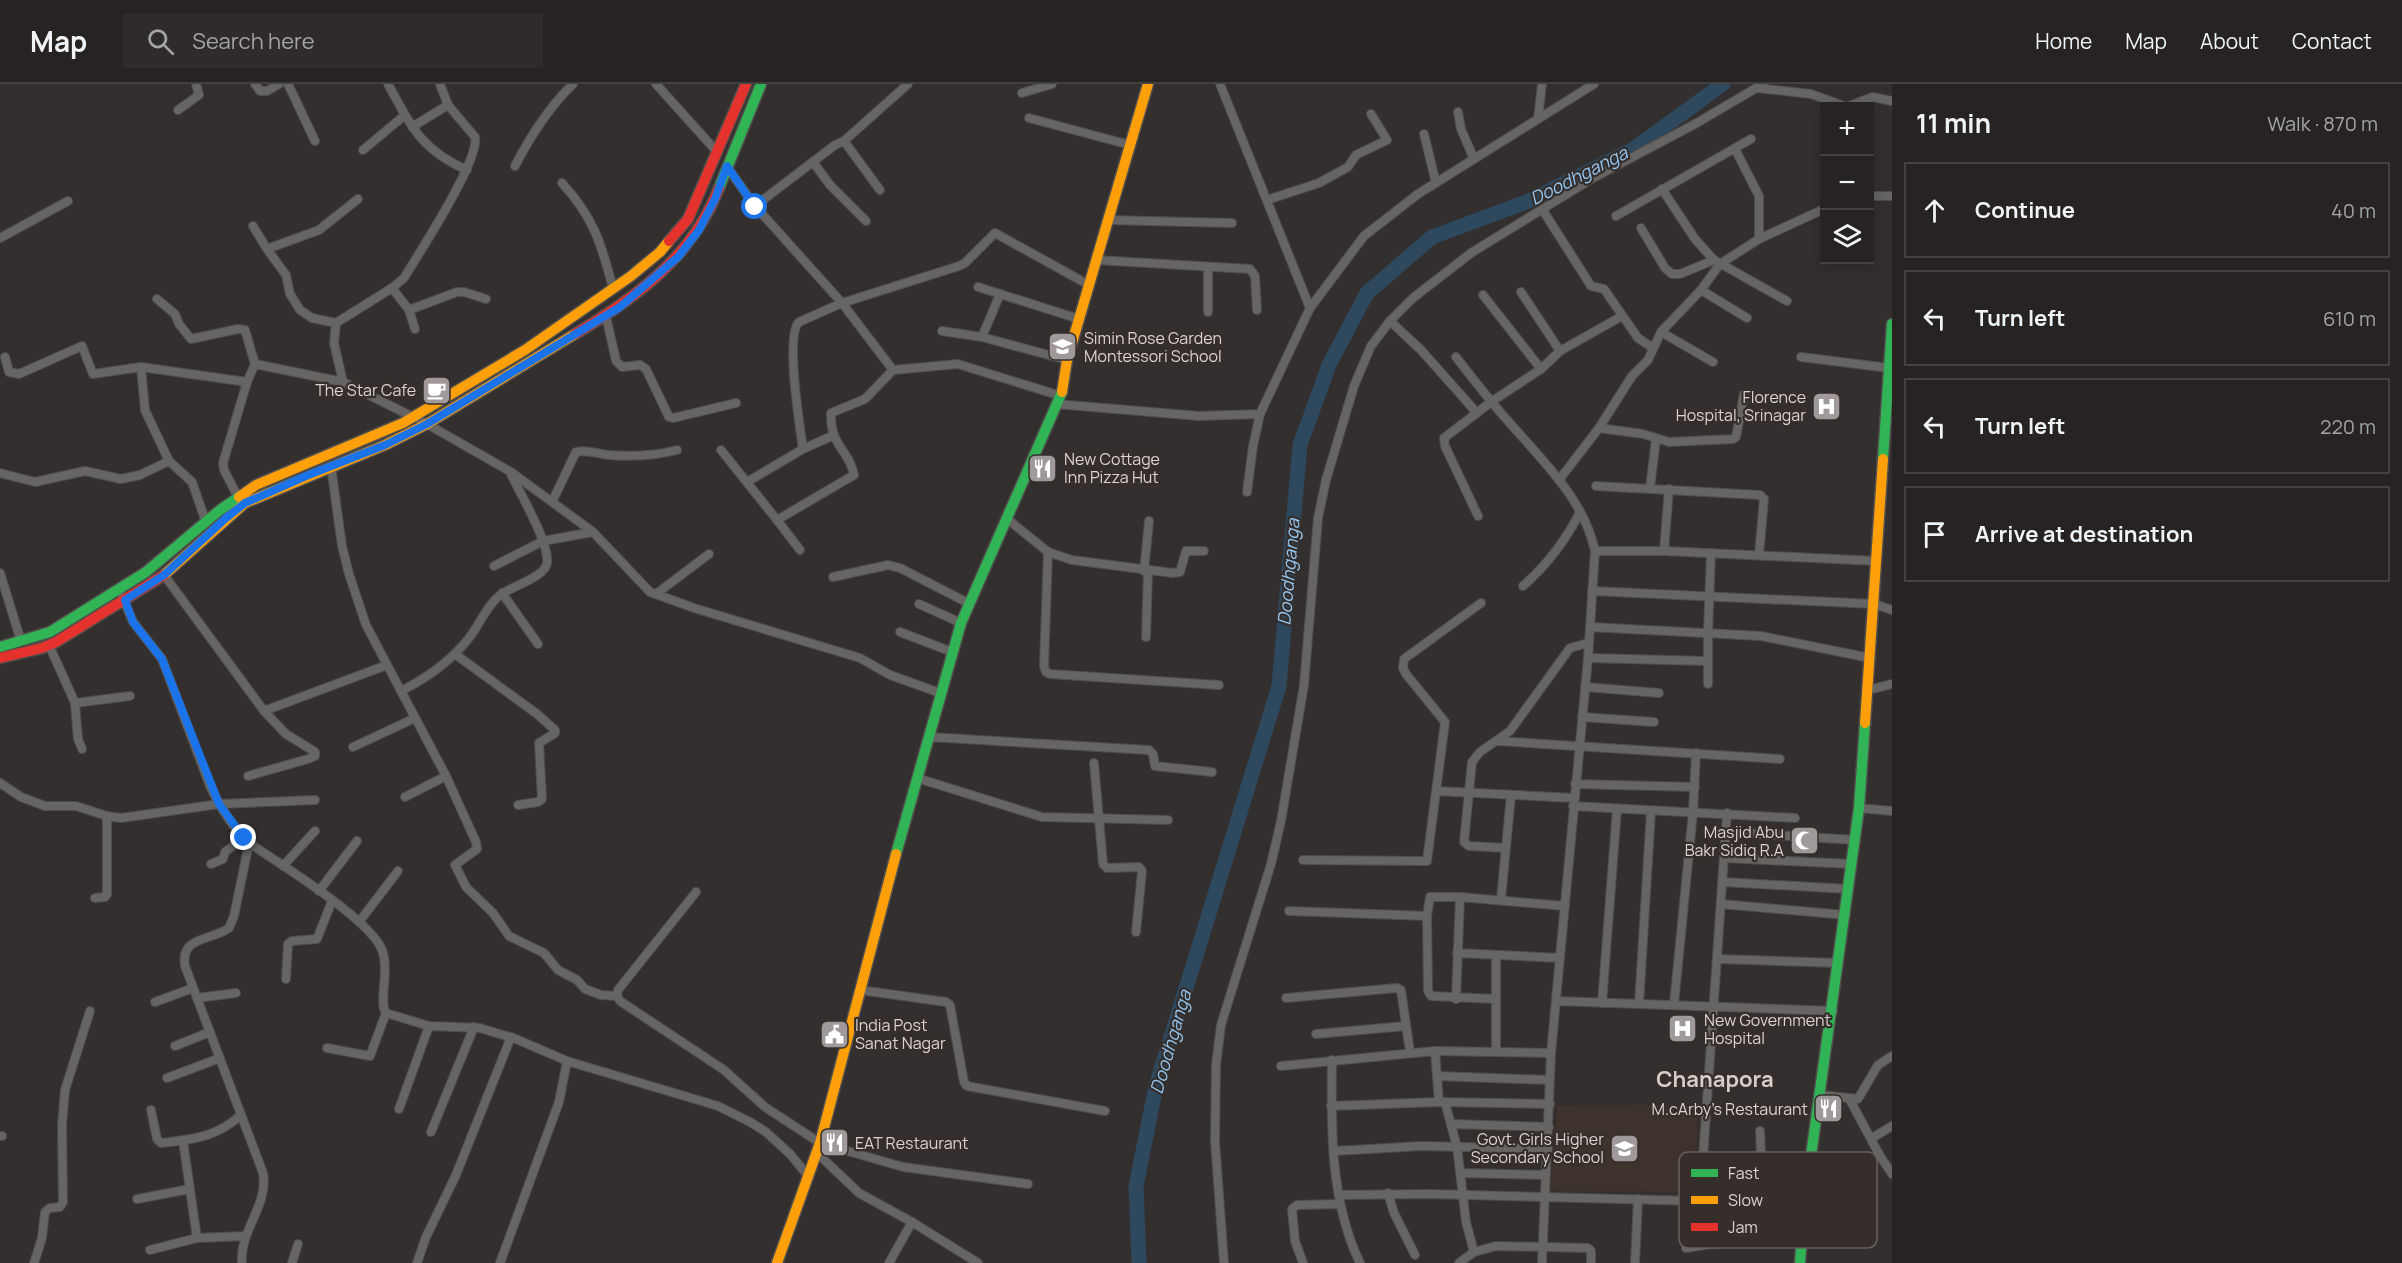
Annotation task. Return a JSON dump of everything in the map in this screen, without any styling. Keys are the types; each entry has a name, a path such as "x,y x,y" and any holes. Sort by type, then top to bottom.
{"main road":[{"path":"0,647 50,632 119,590 165,558 206,522 256,485 413,418 525,350 614,288 660,252 688,219 746,84"},
{"path":"0,658 49,645 125,600 164,575 245,503 385,445 427,424 620,307 678,257 699,230 715,199 761,84"},
{"path":"777,1263 818,1148 940,693 961,623 1059,400 1078,319 1148,84"},
{"path":"1812,1152 1856,840 1892,324"},
{"path":"1800,1263 1801,1248"}],"street":[{"path":"178,110 199,95 196,84"},
{"path":"255,84 263,92 279,84"},
{"path":"288,84 315,141"},
{"path":"388,84 421,139 436,153 467,170"},
{"path":"253,226 286,275 291,294 300,310 312,318 336,323 392,288 404,278 467,170 475,146 475,136 448,105 440,84"},
{"path":"515,166 529,138 550,109 573,84"},
{"path":"656,84 718,153"},
{"path":"755,207 835,144 844,141 908,84"},
{"path":"1022,93 1052,84"},
{"path":"1220,84 1310,308"},
{"path":"1538,119 1542,84"},
{"path":"1247,492 1260,414 1310,308 1364,236 1436,183 1594,84"},
{"path":"1224,1263 1215,1141 1216,1065 1221,1025 1271,864 1281,821 1304,685 1318,518 1326,480 1354,386 1371,346 1390,321 1413,298 1471,253 1593,178 1760,86 1810,94 1833,102"},
{"path":"1861,102 1878,96 1892,101"},
{"path":"412,127 448,105"},
{"path":"1458,112 1461,129 1474,159"},
{"path":"1267,200 1319,183 1348,167 1356,155 1387,140 1371,114"},
{"path":"363,150 405,115"},
{"path":"1029,118 1130,145"},
{"path":"1424,134 1436,183"},
{"path":"1616,216 1751,139"},
{"path":"844,141 880,190"},
{"path":"1736,149 1759,196 1759,239"},
{"path":"813,162 830,185 866,221"},
{"path":"727,166 755,207 842,303 893,370"},
{"path":"562,183 578,201 599,236 614,288"},
{"path":"1662,189 1695,239 1717,262 1787,301"},
{"path":"1874,196 1892,196"},
{"path":"267,249 320,230 358,199"},
{"path":"0,238 68,201"},
{"path":"1542,209 1591,286 1604,289 1640,340 1653,348"},
{"path":"1641,228 1665,268 1672,274 1680,274 1717,262 1759,239 1822,210"},
{"path":"1108,220 1232,224"},
{"path":"803,449 796,398 793,339 796,326 805,319 842,303 959,266 965,263 995,233 1089,285"},
{"path":"1096,260 1242,268 1252,271 1255,276 1257,310"},
{"path":"1559,480 1599,428 1632,376 1648,360 1661,332 1701,290 1717,262"},
{"path":"1208,267 1208,312"},
{"path":"978,286 1078,319"},
{"path":"392,288 409,310 415,329"},
{"path":"1701,290 1747,318"},
{"path":"409,310 457,292 486,299"},
{"path":"1521,292 1560,351"},
{"path":"982,338 1000,294"},
{"path":"1483,296 1541,369"},
{"path":"156,298 175,314 179,324 191,339 238,329 245,330 255,364 247,382 223,463 224,470 238,497"},
{"path":"606,316 616,361 622,367 640,365 646,369 669,417 736,403"},
{"path":"1478,516 1444,441 1450,432 1541,369 1560,351 1622,316"},
{"path":"1390,321 1421,350 1477,412"},
{"path":"336,323 334,343 343,382"},
{"path":"942,331 982,338 1067,360"},
{"path":"1661,332 1713,362"},
{"path":"5,357 9,372 19,374 82,346 93,374 141,367 247,382"},
{"path":"1456,357 1491,402 1559,480 1591,534 1594,551 1588,658 1549,1080 1550,1126 1542,1263"},
{"path":"1800,357 1889,368"},
{"path":"255,364 343,382 427,424 511,472 593,532 642,584 656,594 694,608 860,658 890,675 940,693"},
{"path":"777,520 853,477 852,467 832,436 831,414 865,399 893,370 958,364 1059,400 1199,416 1260,414"},
{"path":"141,367 145,410 169,461 192,483 206,522"},
{"path":"1599,428 1643,434 1669,442 1735,438 1744,394"},
{"path":"747,482 803,449 832,436"},
{"path":"1650,488 1656,439"},
{"path":"552,502 576,452 653,456 677,450"},
{"path":"721,450 801,550"},
{"path":"0,473 35,482 85,471 121,479 140,475 169,461"},
{"path":"331,466 342,546 366,625 446,776 477,845 477,849 454,865 466,887 493,913 508,936 544,953 558,970 577,980 585,989 601,995 617,996"},
{"path":"401,691 434,673 455,654 476,629 488,607 502,593 544,571 547,560 543,541 511,472"},
{"path":"1596,486 1763,496 1760,555"},
{"path":"1664,550 1669,489"},
{"path":"1523,586 1542,570 1557,552 1580,512"},
{"path":"1006,518 1048,552 1072,560 1146,571 1177,573 1180,572 1186,551 1204,552"},
{"path":"1146,637 1149,521"},
{"path":"494,566 543,541 593,532"},
{"path":"1594,551 1664,550 1877,561"},
{"path":"1048,552 1044,666 1046,672 1219,685"},
{"path":"656,594 709,554"},
{"path":"1708,684 1711,554"},
{"path":"833,577 888,565 900,568 970,604"},
{"path":"0,573 21,642"},
{"path":"164,575 264,711 286,734 313,749 316,754 308,759 248,776"},
{"path":"119,590 133,622 162,659 219,804 247,841 332,901 376,939 385,957 386,980 381,1003 386,1013 429,1026 474,1027 511,1037 567,1061 674,1092 735,1114 778,1143 809,1177"},
{"path":"1592,591 1874,604 1892,610"},
{"path":"502,593 538,644"},
{"path":"1303,860 1426,861 1445,722 1406,674 1403,663 1404,659 1481,603"},
{"path":"919,604 961,623"},
{"path":"1590,627 1708,632 1777,638 1870,658"},
{"path":"900,632 952,652"},
{"path":"1506,848 1466,845 1464,842 1472,762 1475,756 1498,741 1520,718 1570,648 1588,643"},
{"path":"49,645 75,703 78,739 82,749"},
{"path":"455,654 537,714 555,730 555,733 539,743 542,799 538,802 518,805"},
{"path":"1588,658 1707,661"},
{"path":"264,711 387,665"},
{"path":"1868,690 1892,684"},
{"path":"1585,687 1659,693"},
{"path":"75,703 130,696"},
{"path":"1582,717 1654,722"},
{"path":"352,747 415,718"},
{"path":"929,737 1149,750 1153,754 1154,764 1158,767 1212,772"},
{"path":"1498,741 1780,759"},
{"path":"1674,1004 1693,812 1696,753"},
{"path":"1095,763 1104,867 1139,867 1142,871 1136,932"},
{"path":"405,797 446,776"},
{"path":"917,778 1042,817 1168,820"},
{"path":"0,783 33,802 45,806 76,806 107,816 132,818 219,804 315,800"},
{"path":"1575,784 1695,787"},
{"path":"1437,791 1511,795 1617,809 1795,818"},
{"path":"1501,899 1511,795"},
{"path":"1859,808 1892,811"},
{"path":"1602,1003 1617,809"},
{"path":"1639,1004 1651,811"},
{"path":"1704,1152 1727,813"},
{"path":"95,898 105,897 107,894 107,816"},
{"path":"283,866 315,831"},
{"path":"1726,832 1856,840"},
{"path":"211,864 223,859 225,852 247,841"},
{"path":"242,1263 242,1248 265,1183 183,957 186,949 193,943 229,928 234,916 247,841"},
{"path":"318,891 357,841"},
{"path":"1724,858 1852,864"},
{"path":"359,922 398,871"},
{"path":"1723,882 1849,889"},
{"path":"696,892 618,990 617,996 620,1001 724,1070 765,1107 818,1148 859,1193 912,1222 978,1263"},
{"path":"1496,999 1436,998 1428,992 1428,901 1432,896 1460,897 1565,906"},
{"path":"1456,999 1460,897"},
{"path":"286,980 288,944 292,941 317,939 332,901"},
{"path":"1721,904 1846,915"},
{"path":"1289,911 1427,916"},
{"path":"1457,953 1560,958"},
{"path":"1496,955 1496,1051"},
{"path":"1718,959 1839,963"},
{"path":"155,1002 193,988"},
{"path":"1286,998 1396,988 1403,992 1410,1052"},
{"path":"860,990 946,1002 950,1005 964,1082 967,1086 1105,1111"},
{"path":"197,999 236,993"},
{"path":"1556,1001 1833,1011"},
{"path":"34,1263 42,1238 46,1209 63,1205 62,1125 65,1090 90,1011"},
{"path":"327,1048 370,1056 386,1013"},
{"path":"399,1109 429,1026"},
{"path":"1316,1034 1406,1026"},
{"path":"431,1132 474,1027"},
{"path":"175,1046 210,1032"},
{"path":"417,1263 426,1237 456,1175 511,1037"},
{"path":"1435,1051 1442,1102 1457,1147 1466,1221 1474,1252"},
{"path":"1281,1066 1410,1052 1551,1053"},
{"path":"1820,1095 1850,1100 1858,1099 1878,1065 1892,1056"},
{"path":"167,1078 220,1058"},
{"path":"1332,1060 1331,1106 1339,1199 1346,1228 1360,1263"},
{"path":"500,1263 559,1102 567,1061"},
{"path":"1437,1076 1549,1080"},
{"path":"1850,1100 1892,1174"},
{"path":"1331,1106 1442,1102 1550,1104"},
{"path":"151,1110 159,1142 202,1138 218,1132 241,1115"},
{"path":"1451,1124 1550,1126"},
{"path":"1872,1138 1892,1126"},
{"path":"1760,1131 1761,1152"},
{"path":"183,1140 197,1238"},
{"path":"1334,1151 1422,1146 1548,1149"},
{"path":"818,1148 903,1167 1028,1184"},
{"path":"1460,1173 1546,1175"},
{"path":"137,1199 190,1189"},
{"path":"1303,1263 1294,1241 1292,1209 1297,1205 1388,1193 1679,1200"},
{"path":"1388,1193 1394,1213 1415,1255"},
{"path":"1635,1263 1638,1199"},
{"path":"889,1263 912,1222"},
{"path":"150,1250 197,1238 246,1236"},
{"path":"292,1263 298,1244"},
{"path":"1459,1263 1474,1252 1496,1246 1588,1248 1591,1251 1591,1263"}],"shaded area":[{"name":"Govt. Girls Higher Secondary School","path":"1699,1104 1696,1152 1679,1152 1679,1192 1550,1191 1557,1106"}],"waterway":[{"name":"Doodhganga","path":"1139,1263 1136,1186 1156,1086 1279,686 1300,445 1329,365 1367,293 1432,237 1526,202 1632,150 1723,84"}],"traffic: fast":[{"path":"719,188 761,84"},
{"path":"1883,459 1892,324"},
{"path":"896,854 961,623 1062,392"},
{"path":"0,647 50,632 146,572 220,510 239,497"},
{"path":"1811,1152 1859,808 1865,723"},
{"path":"1800,1263 1801,1248"}],"traffic: slow":[{"path":"1062,392 1067,360 1148,84"},
{"path":"239,497 256,485 403,423 525,350 631,276 660,252 669,241"},
{"path":"164,575 245,503 385,445 427,424 575,334"},
{"path":"1865,723 1883,459"},
{"path":"777,1263 820,1143 896,854"}],"traffic: jam":[{"path":"669,241 688,219 746,84"},
{"path":"575,334 641,290 678,255 708,213 719,188"},
{"path":"0,658 42,648 56,642 164,575"}],"place":[{"name":"Simin Rose Garden Montessori School","path":"1063,347"},
{"name":"The Star Cafe","path":"437,390"},
{"name":"Florence Hospital, Srinagar","path":"1827,406"},
{"name":"New Cottage Inn Pizza Hut","path":"1043,468"},
{"name":"Masjid Abu Bakr Sidiq R.A","path":"1805,841"},
{"name":"New Government Hospital","path":"1683,1029"},
{"name":"India Post Sanat Nagar","path":"834,1034"},
{"name":"M.cArby's Restaurant","path":"1829,1109"},
{"name":"EAT Restaurant","path":"834,1143"},
{"name":"Govt. Girls Higher Secondary School","path":"1625,1148"}],"district":[{"name":"Chanapora","path":"1715,1079"}],"route":[{"path":"244,838 219,804 210,786 162,659 158,651 137,629 125,600 164,575 245,503 385,445 427,424 551,351 620,307 678,257 699,230 715,199 727,166 755,207"}]}
